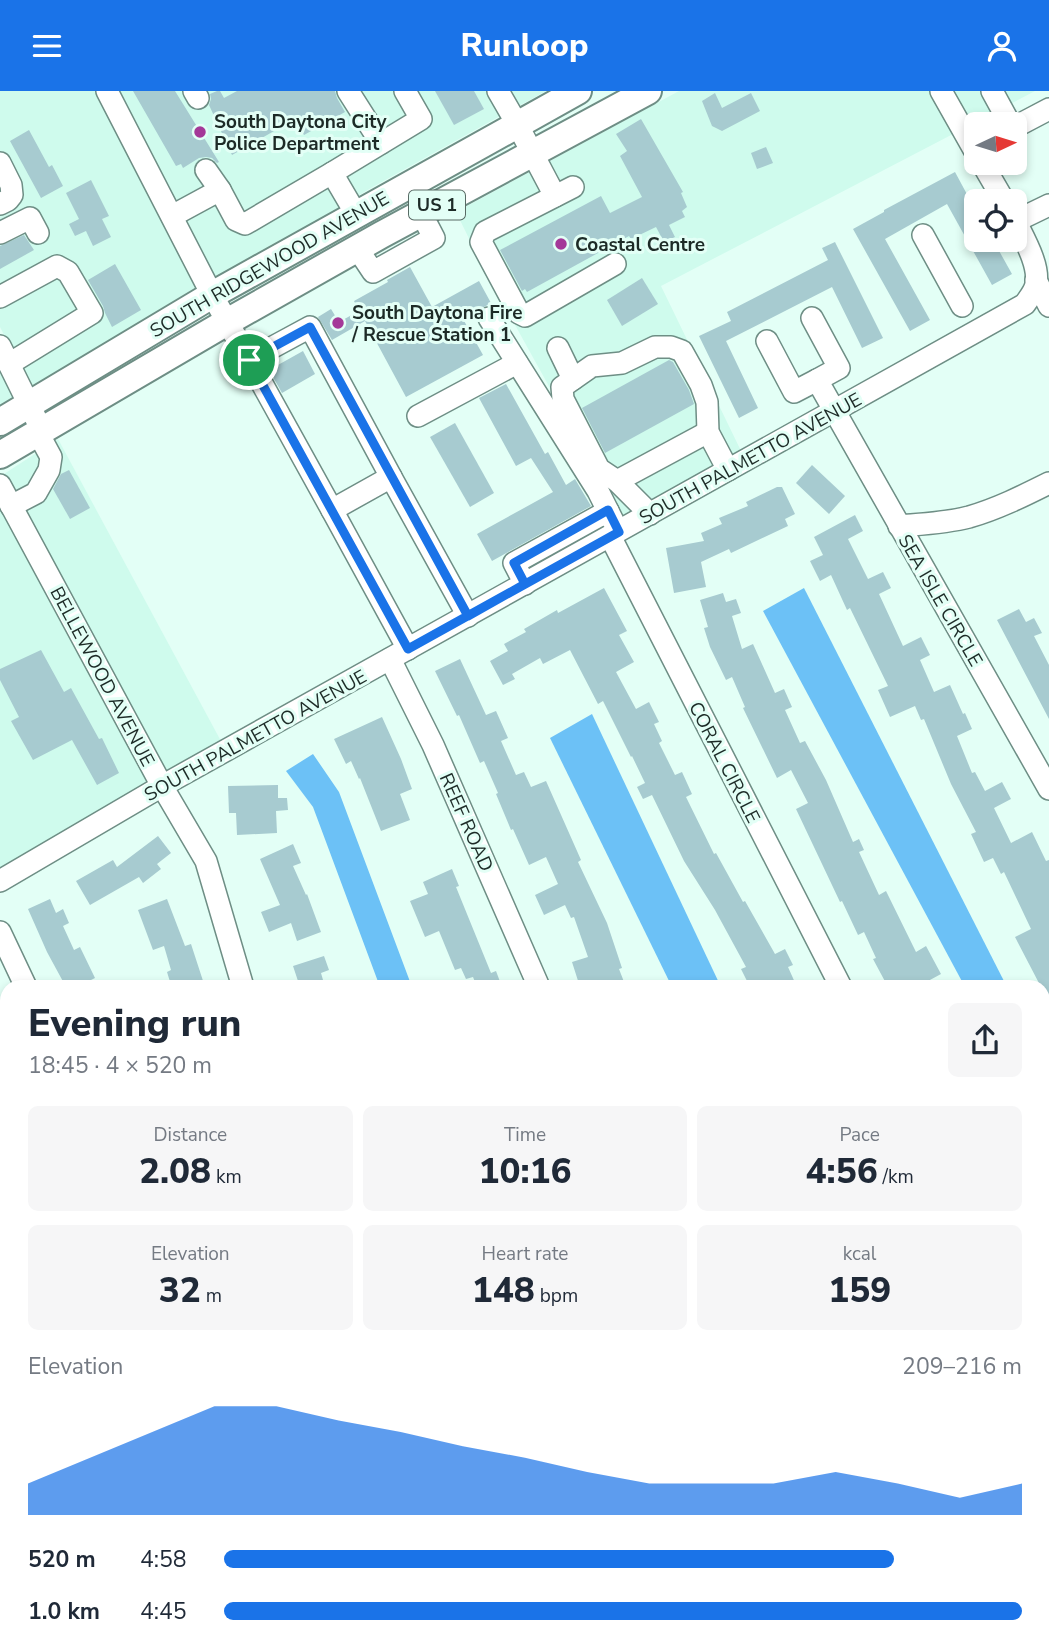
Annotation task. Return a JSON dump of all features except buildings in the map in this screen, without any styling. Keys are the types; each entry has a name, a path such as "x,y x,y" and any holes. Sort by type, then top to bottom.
{"main road":[{"name":"SOUTH RIDGEWOOD AVENUE","path":"0,422 212,295 578,91"},
{"name":"SOUTH RIDGEWOOD AVENUE","path":"0,456 227,321 648,91"}],"street":[{"name":"REEF ROAD","path":"107,91 212,295 332,510 399,654 433,745 536,980"},
{"path":"348,91 381,143"},
{"path":"206,170 236,220 245,224 421,119 405,91"},
{"path":"498,91 532,153 564,192 485,232 481,242 519,313 525,316 615,264"},
{"path":"941,91 964,131"},
{"path":"992,91 1003,112"},
{"path":"1027,121 1049,109"},
{"path":"0,163 11,185 12,195 0,204"},
{"path":"332,173 356,214"},
{"path":"172,216 220,190"},
{"path":"1027,215 1049,205"},
{"path":"0,233 30,218 38,233"},
{"path":"923,235 962,306 970,307 977,319 974,329"},
{"path":"1027,246 1034,261 1036,280 1049,306"},
{"path":"0,297 57,266 68,272 92,313 4,355 51,457 48,470 36,493 11,506"},
{"name":"SOUTH PALMETTO AVENUE","path":"1,879 834,411 974,329 1026,304 1036,280"},
{"name":"CORAL CIRCLE","path":"489,318 598,491 608,510 615,534 838,980"},
{"path":"767,341 794,392 839,368 812,318"},
{"path":"249,360 310,327 468,616"},
{"path":"650,514 617,481 599,469 563,399 562,387 592,366 622,363 655,347 671,347 682,351 708,402 708,432 728,470"},
{"path":"558,348 573,379"},
{"path":"418,415 517,363"},
{"name":"SEA ISLE CIRCLE","path":"817,380 1049,789"},
{"path":"617,481 708,432"},
{"path":"332,510 391,477"},
{"path":"899,526 932,524 968,517 1049,484"},
{"name":"BELLEWOOD AVENUE","path":"0,485 206,861 241,980"},
{"path":"525,584 514,563 608,510"},
{"path":"0,932 23,980"}],"shaded area":[{"path":"0,91 97,91 200,291 32,389 0,327"},
{"path":"117,91 488,91 502,115 371,188 215,282"},
{"path":"508,91 546,91 517,107"},
{"path":"679,91 931,91 955,133 661,286 742,453 623,520 484,269 456,212"},
{"path":"951,91 1035,91 995,112 964,112 964,114"},
{"path":"0,366 16,398 0,408"},
{"path":"58,439 222,743 166,775 4,474"},
{"path":"0,504 151,784 0,871"}],"water":[{"path":"804,588 1003,980 961,980 763,611"},
{"path":"592,714 718,980 669,980 550,738"},
{"path":"313,754 339,792 409,980 377,980 313,807 286,771"}],"place":[{"name":"South Daytona City Police Department","path":"200,132"},
{"name":"Coastal Centre","path":"561,244"},
{"name":"South Daytona Fire / Rescue Station 1","path":"338,323"}],"route":[{"path":"249,360 310,327 391,477 468,616 525,584 514,563 608,510 619,532 610,536 408,649 249,360"}]}
